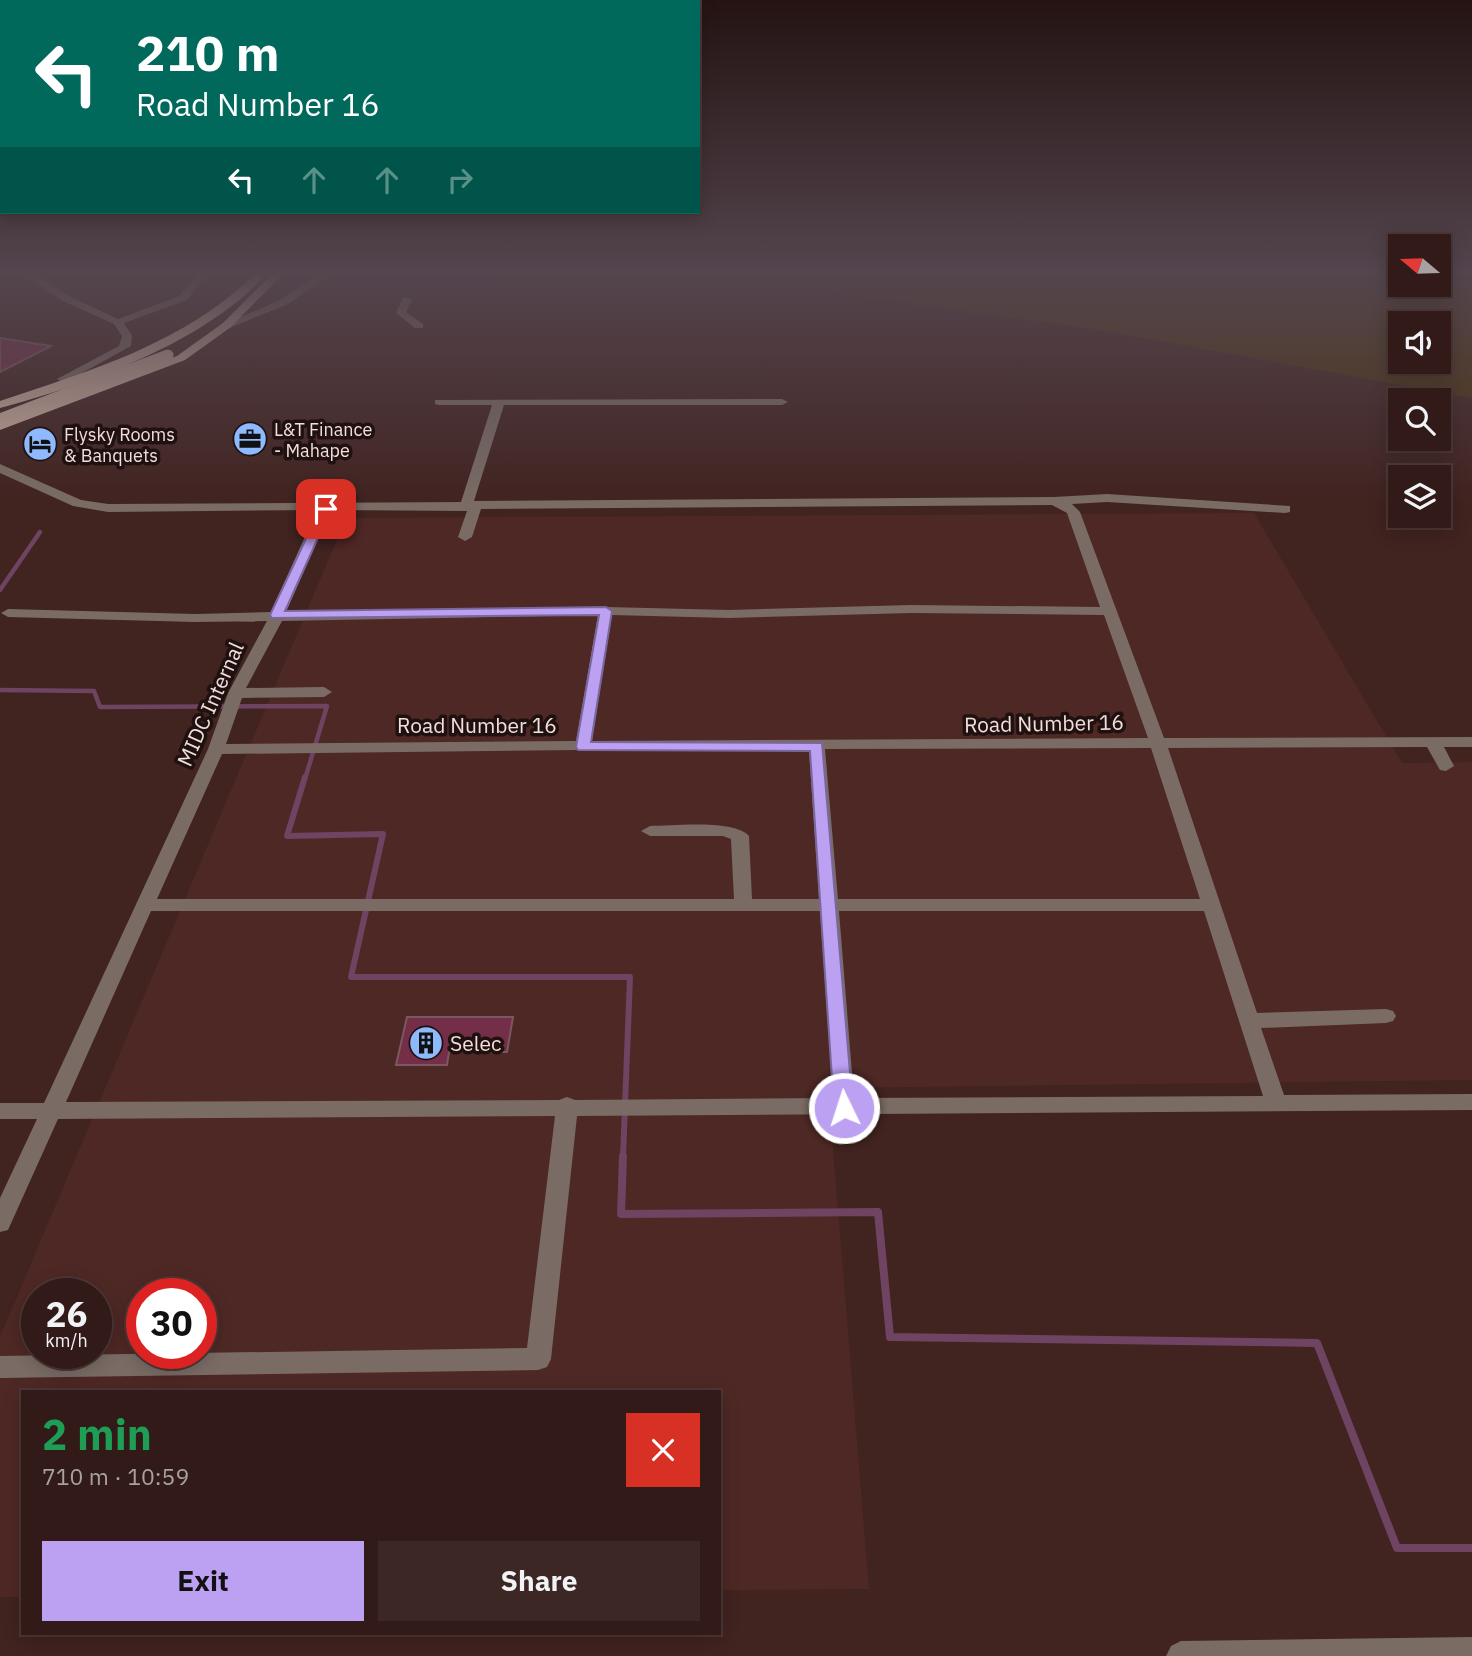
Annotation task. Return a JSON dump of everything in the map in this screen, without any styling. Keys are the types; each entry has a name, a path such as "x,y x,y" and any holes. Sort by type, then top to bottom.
{"main road":[{"path":"0,405 147,350"},
{"path":"0,412 168,350"},
{"path":"0,419 172,350"},
{"path":"0,426 181,358 191,350"}],"street":[{"path":"92,393 63,379 116,350"},
{"path":"110,354 128,358"},
{"path":"439,402 782,402"},
{"path":"465,537 499,402"},
{"path":"0,468 78,503 108,508 326,509 1054,501 1107,498 1285,509"},
{"path":"1054,501 1073,512 1110,611 1158,743 1276,1104"},
{"name":"MIDC Internal","path":"0,1223 216,749 236,693 277,615 326,509"},
{"path":"8,613 195,618 606,611 729,614 911,608 1110,611"},
{"path":"583,747 606,611"},
{"path":"236,693 324,692"},
{"path":"1432,741 1446,766"},
{"name":"Road Number 16","path":"216,749 1472,742"},
{"path":"817,747 844,1108"},
{"path":"650,831 724,831 740,836 743,904"},
{"path":"145,905 1212,905"},
{"path":"1247,1021 1386,1017"},
{"path":"0,1111 574,1105 844,1108 1472,1102"},
{"path":"0,1367 538,1359 574,1105"},
{"path":"1181,1656 1472,1652"}],"shaded area":[{"path":"1211,350 1388,350 1388,374 1451,374 1451,350 1472,350 1472,398 1451,394 1451,388 1417,388"},
{"path":"1254,513 1402,763 1472,762 1472,1080 828,1088 869,1589 721,1590 721,1390 21,1390 21,1597 0,1597 0,1337 21,1287 21,1369 112,1369 112,1278 25,1278 346,518"}],"building":[{"path":"0,350 43,350 0,372"},
{"name":"Selec","path":"407,1017 513,1017 507,1052 449,1052 447,1065 396,1065"}],"waterway":[{"path":"0,590 40,532"},
{"path":"0,690 94,691 100,707 327,706 305,779"},
{"path":"305,777 287,836 383,834 351,977 630,977 623,1157"},
{"path":"623,1156 621,1214 878,1212 890,1337 1317,1343 1397,1548 1472,1548"}],"place":[{"name":"L&T Finance - Mahape","path":"250,439"},
{"name":"Flysky Rooms & Banquets","path":"40,444"},
{"name":"Selec","path":"426,1043"}],"route":[{"path":"326,509 277,615 461,615 606,611 583,747 817,747 844,1108"}]}
